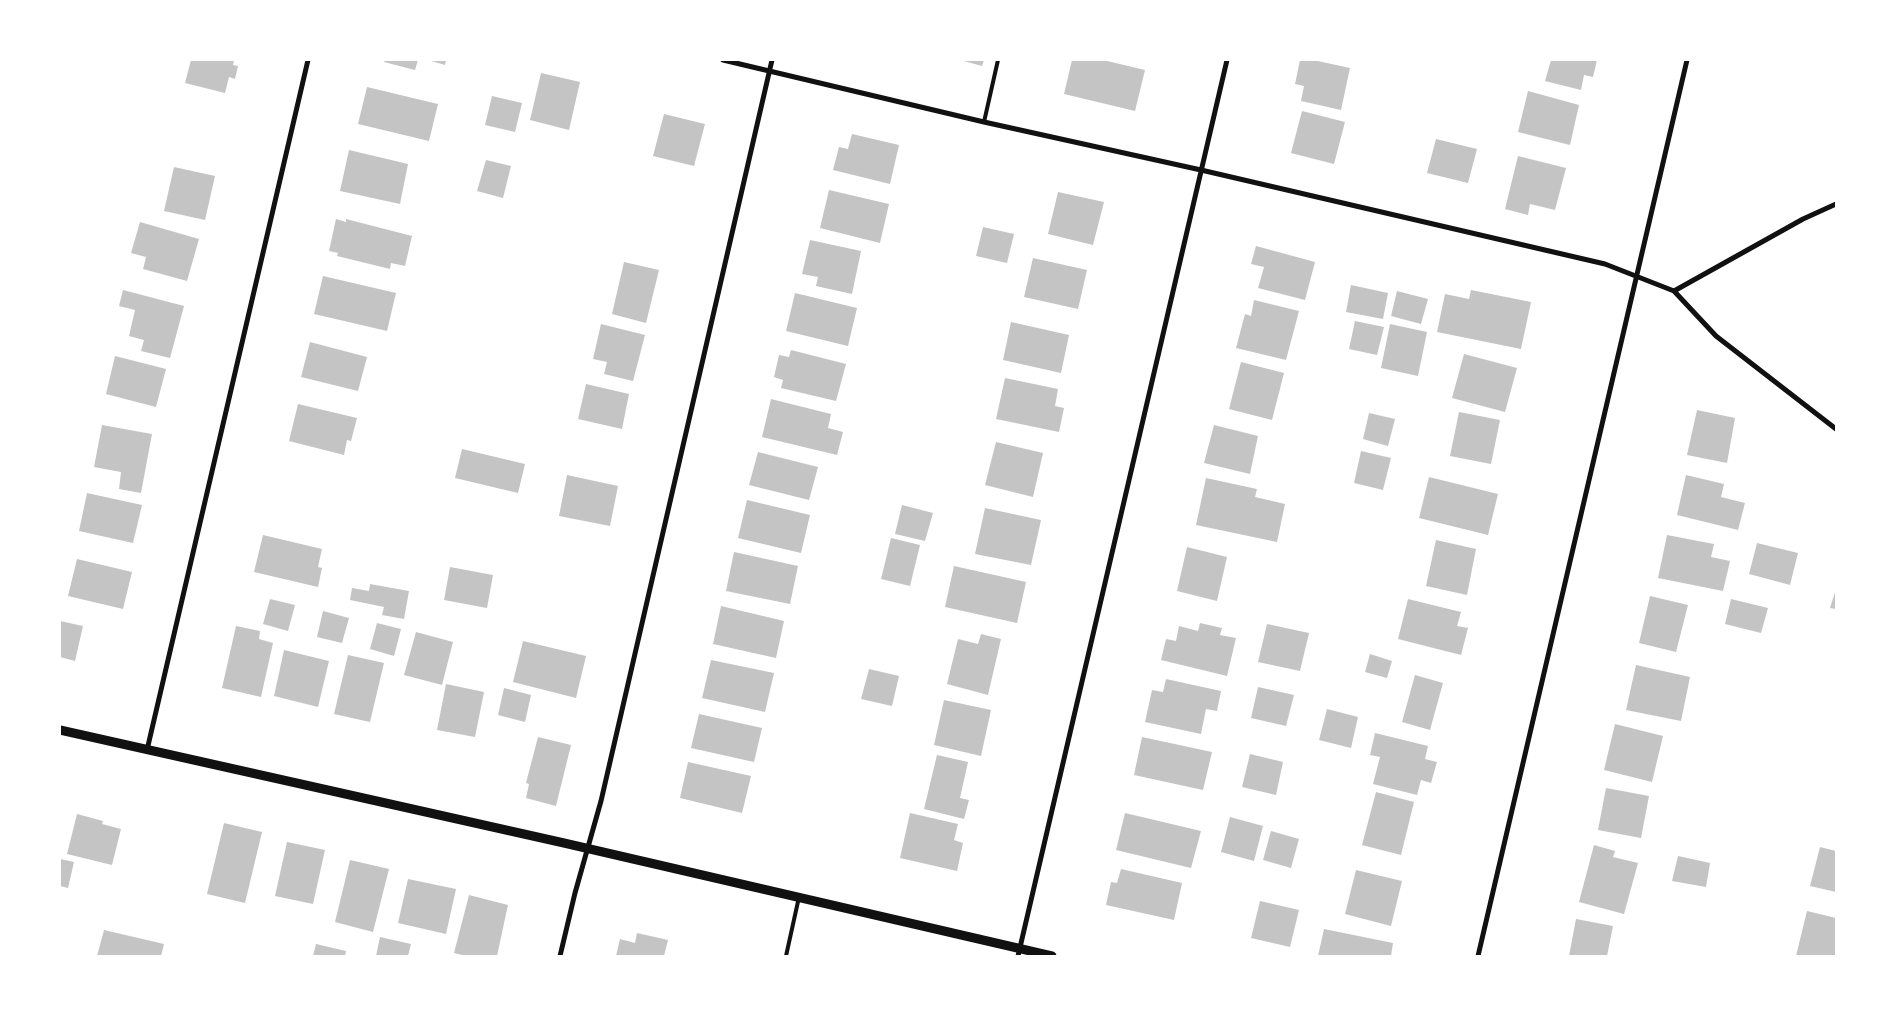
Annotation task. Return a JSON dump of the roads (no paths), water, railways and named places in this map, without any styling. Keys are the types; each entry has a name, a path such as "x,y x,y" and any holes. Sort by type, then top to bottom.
{"street":[{"path":"147,750 308,60"},
{"path":"723,60 984,122 1201,170 1605,264 1636,278 1674,291 1716,336 1836,429"},
{"path":"560,956 601,800 772,60"},
{"path":"1019,952 1227,60"},
{"path":"1478,956 1687,60"},
{"path":"1674,291 1803,219 1836,204"},
{"path":"60,730 588,848 799,897 1019,952 1052,956"}],"lane":[{"path":"984,122 998,60"},
{"path":"786,956 799,897"}]}
